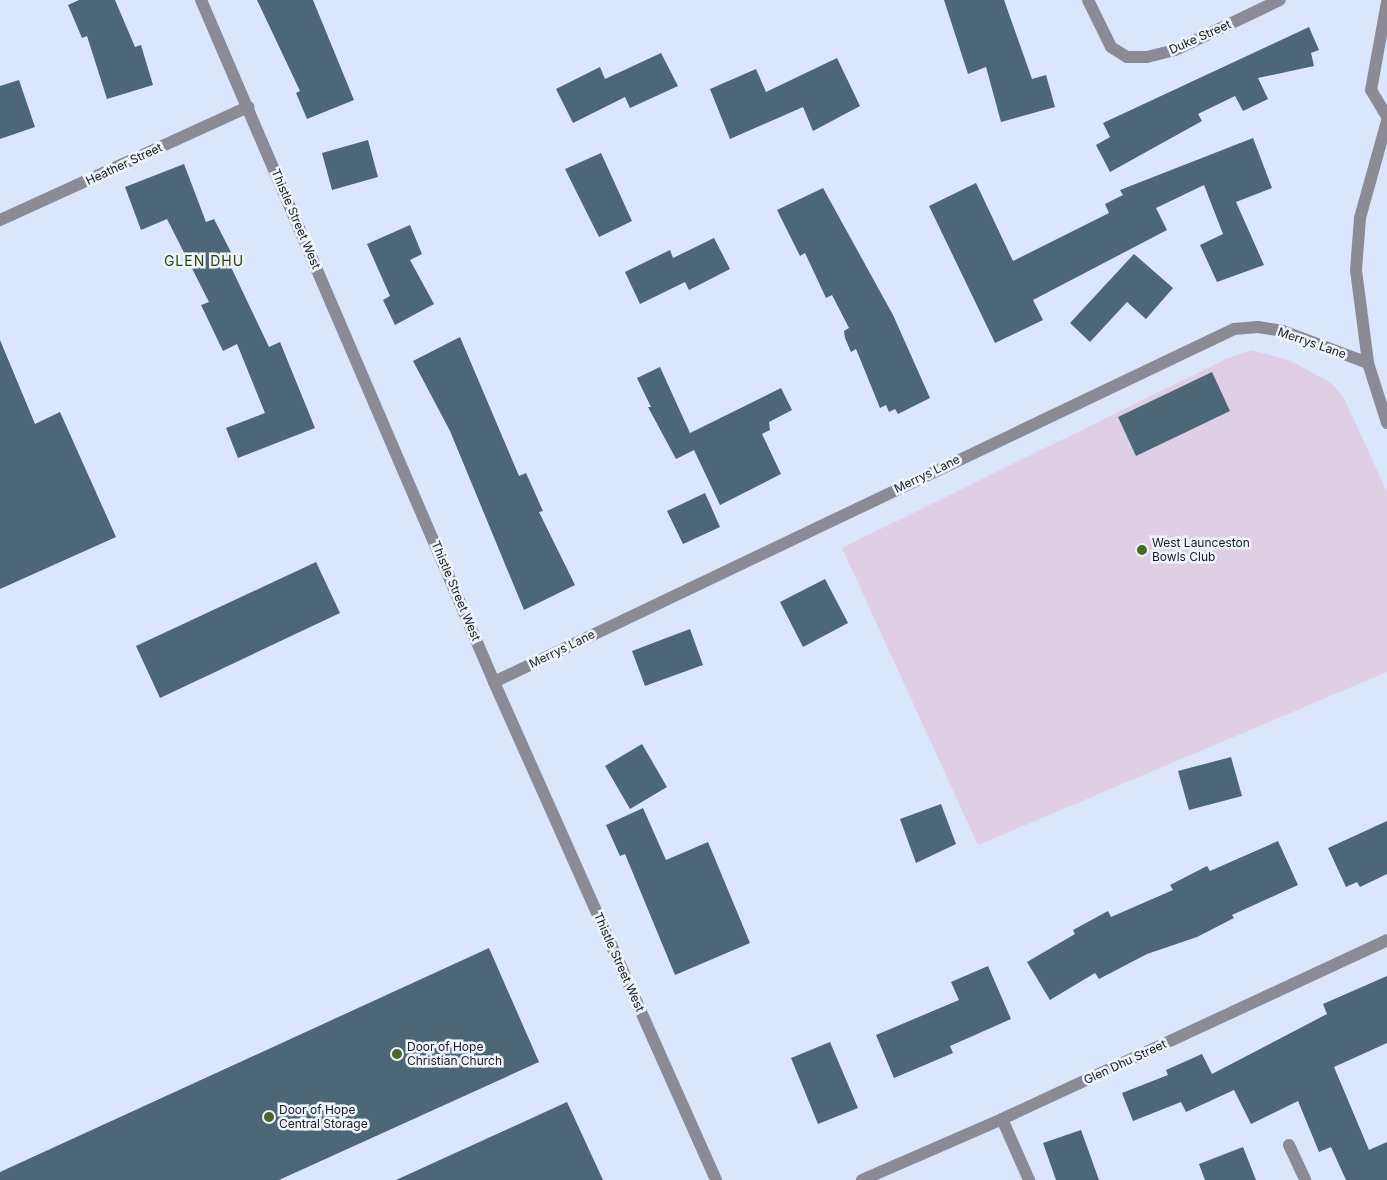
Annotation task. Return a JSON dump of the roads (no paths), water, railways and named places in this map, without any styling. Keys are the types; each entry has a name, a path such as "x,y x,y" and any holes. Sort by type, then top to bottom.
{"street":[{"name":"Thistle Street West","path":"201,0 494,682 716,1180"},
{"name":"Duke Street","path":"1088,0 1111,47 1127,57 1147,57 1175,50 1280,0"},
{"path":"1387,2 1372,90 1387,119 1385,136 1360,218 1356,270 1368,363 1387,423"},
{"name":"Heather Street","path":"0,220 248,107"},
{"name":"Merrys Lane","path":"494,682 1234,329 1258,327 1283,331 1368,363"},
{"name":"Glen Dhu Street","path":"862,1180 1002,1119 1387,940"},
{"path":"1002,1119 1029,1180"},
{"path":"1289,1145 1306,1180"}],"place":[{"name":"West Launceston Bowls Club","path":"1142,550"},
{"name":"Door of Hope Christian Church","path":"397,1054"},
{"name":"Door of Hope Central Storage","path":"269,1117"}],"district":[{"name":"GLEN DHU","path":"204,261"}]}
